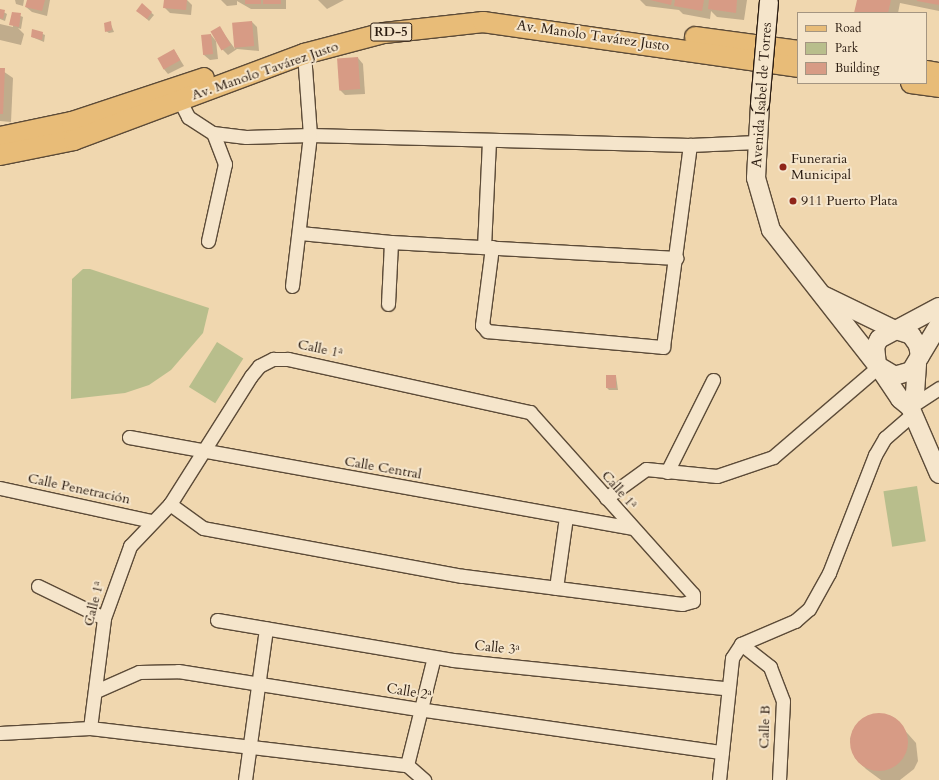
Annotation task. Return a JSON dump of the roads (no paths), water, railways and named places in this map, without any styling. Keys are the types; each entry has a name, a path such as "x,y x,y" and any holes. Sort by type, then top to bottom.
{"main road":[{"name":"Av. Manolo Tavárez Justo","path":"0,137 72,122 380,20 476,13 546,17 797,51"},
{"name":"Av. Manolo Tavárez Justo","path":"0,155 74,140 304,54 384,32 484,22 797,67"},
{"path":"927,80 939,73"},
{"path":"927,84 939,101"}],"street":[{"name":"Avenida Isabel de Torres","path":"769,1 756,142 756,178 771,230 817,292 878,367 900,399 911,411"},
{"path":"292,286 300,233 310,135 304,54"},
{"path":"180,101 188,117 213,133 246,137 310,135 690,145 756,142"},
{"path":"208,241 225,164 213,133"},
{"path":"489,140 488,247 482,325 487,331 659,348 665,345 690,145"},
{"path":"300,233 391,242 677,258"},
{"path":"388,304 391,242"},
{"name":"Avenida Isabel de Torres","path":"817,292 897,330"},
{"path":"878,367 874,347 886,333 897,330 939,307"},
{"path":"878,367 895,376 912,371 939,324"},
{"path":"897,330 914,340 918,360 915,393 911,411 939,474"},
{"name":"Calle 1ª","path":"90,728 96,691 104,618 130,546 151,521 170,504 201,451 259,366 273,359 288,359 530,412 632,528 693,594 693,601 682,604 556,588"},
{"path":"606,498 646,469 717,476 774,457 878,367"},
{"path":"668,472 713,380"},
{"path":"719,780 726,688 732,658 741,644 795,621 809,609 829,573 875,455 885,438 911,411 939,388"},
{"name":"Calle Central","path":"129,437 632,528"},
{"name":"Calle Penetración","path":"0,488 151,521"},
{"path":"170,504 203,528 462,576 556,588 566,517"},
{"path":"38,586 104,618"},
{"name":"Calle 3ª","path":"217,620 434,657 726,688"},
{"path":"245,780 249,744 260,683 266,628"},
{"name":"Calle B","path":"741,644 770,667 783,701 779,780"},
{"path":"407,765 418,709 434,657"},
{"name":"Calle 2ª","path":"96,691 139,672 158,669 260,683 418,709 722,752"},
{"path":"0,733 90,728 249,744 391,766 407,765 424,780"}],"place":[{"name":"Funeraria Municipal","path":"783,167"},
{"name":"911 Puerto Plata","path":"793,201"}]}
